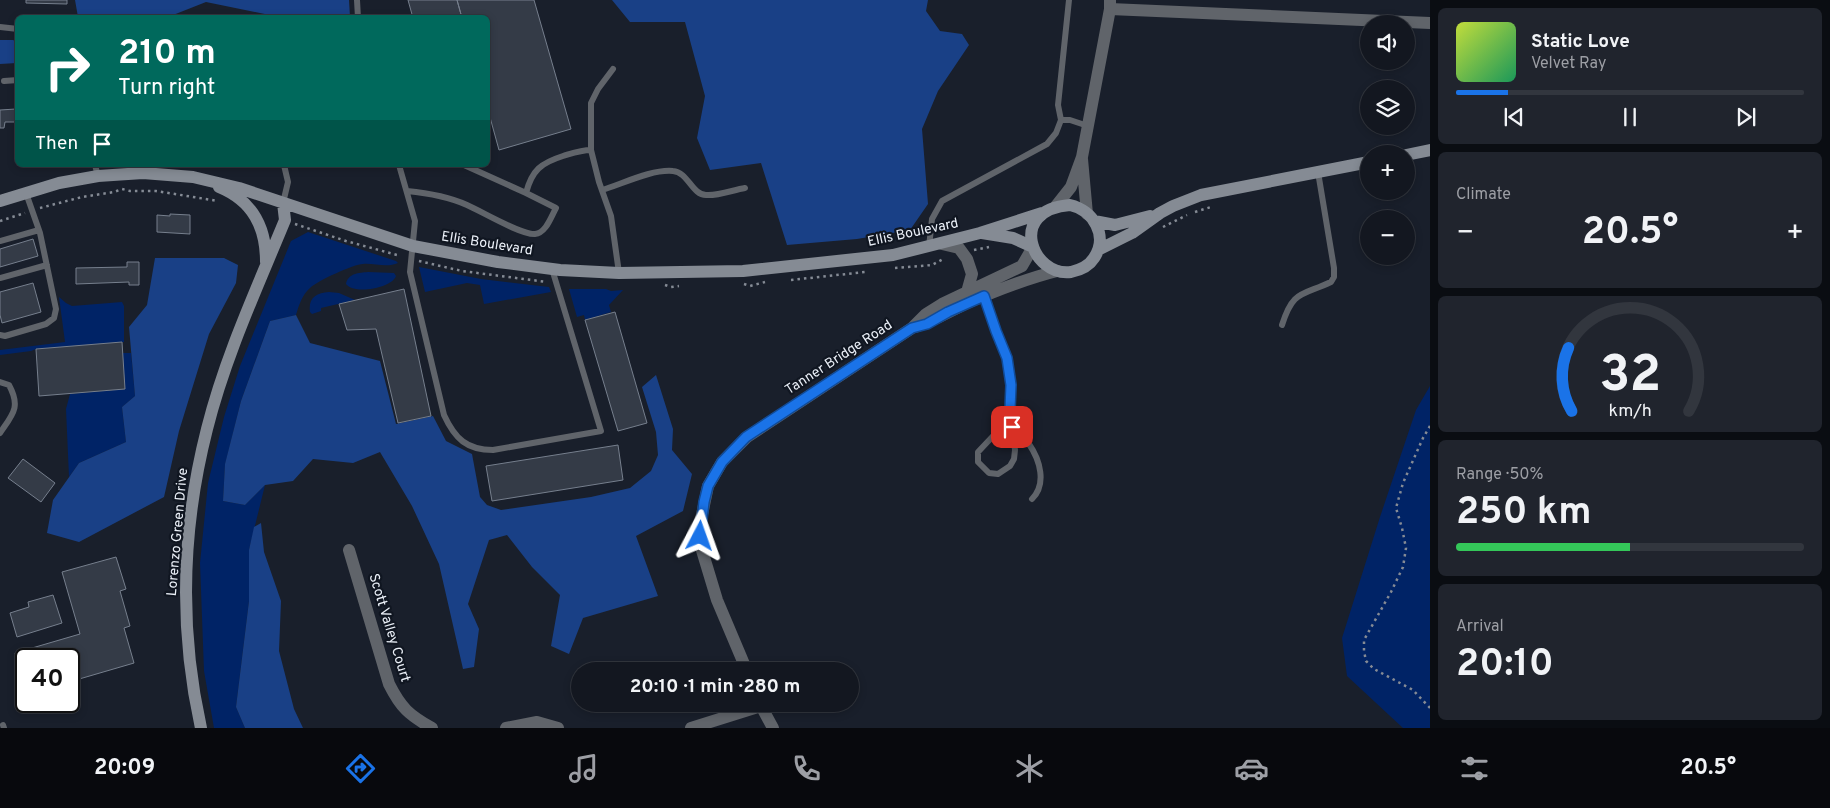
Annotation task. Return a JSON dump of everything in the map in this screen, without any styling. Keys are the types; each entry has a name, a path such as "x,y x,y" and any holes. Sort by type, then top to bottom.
{"main road":[{"path":"1415,153 1430,150"},
{"path":"1098,250 1132,234 1160,213 1173,206 1201,196 1360,164"},
{"name":"Ellis Boulevard","path":"0,201 97,170 194,177 239,188 413,246 498,262 552,269 619,273 743,271 893,255 942,244 1042,213"},
{"path":"194,177 226,190 245,204 257,218 263,232 266,252 266,262 261,279"},
{"name":"Lorenzo Green Drive","path":"201,728 192,678 186,609 186,567 192,502 199,464 215,400 237,338 285,220 283,203"},
{"path":"1070,205 1080,208 1091,218 1099,230 1100,240 1094,259 1086,266 1072,272 1056,271 1037,255 1033,247 1031,234 1034,222 1042,213 1056,206 1070,205"},
{"path":"1091,218 1115,225 1160,213"},
{"name":"Ellis Boulevard","path":"980,233 1013,238 1033,247"}],"street":[{"path":"1056,206 1071,186 1082,157 1110,5 1430,23"},
{"path":"1082,157 1091,218"},
{"path":"942,244 959,248 967,259 972,274 967,292"},
{"name":"Tanner Bridge Road","path":"912,328 927,324 1022,266 1033,247"},
{"name":"Tanner Bridge Road","path":"743,662 717,600 701,547 700,524 708,486 722,462 746,437 912,328 926,314 942,304 967,292 982,291 1056,271"},
{"name":"Scott Valley Court","path":"349,550 388,684 397,700 412,717 432,728"},
{"path":"691,728 740,712"},
{"path":"765,712 773,728"},
{"path":"506,728 537,722 558,728"}],"lane":[{"path":"357,0 358,15"},
{"path":"929,246 932,219 942,201 1046,144 1056,133 1061,120 1058,105 1069,0"},
{"path":"0,27 15,29"},
{"path":"613,69 598,89 591,103 591,150 610,216 619,273"},
{"path":"4,81 15,80"},
{"path":"1061,120 1070,120 1088,126"},
{"path":"526,193 529,181 536,170 547,161 580,150 591,150"},
{"path":"283,203 288,182 284,167"},
{"path":"401,167 414,221 410,272 444,415 451,429 460,440 470,446 481,450 493,450 601,431 552,269"},
{"path":"407,191 436,194 466,204 524,232 535,234 545,228 556,208 468,167"},
{"path":"602,190 655,172 674,171 681,174 698,192 705,196 745,188"},
{"path":"1282,325 1287,308 1295,297 1331,282 1334,277 1318,172"},
{"path":"0,335 5,336 46,324 54,318 56,309 39,230 26,193"},
{"path":"0,241 39,230"},
{"path":"0,278 47,265"},
{"path":"982,291 1007,358 1011,385 1014,459 1004,471 998,474 989,473 978,462 978,452 1011,417"},
{"path":"0,382 9,385 16,403 13,414 0,433"},
{"path":"1012,427 1029,444 1039,465 1040,486 1037,494 1032,499"}],"path":[{"path":"0,221 82,197 122,189 193,196 224,204"},
{"path":"1430,426 1403,483 1396,508 1406,548 1403,567 1392,592 1364,640 1366,661 1374,669 1387,674 1413,690 1430,708"}],"shaded area":[{"path":"75,0 349,0 350,15 269,15 206,2 173,15 78,15"},
{"path":"612,0 928,0 926,11 940,31 962,34 969,45 938,91 922,129 928,204 910,230 857,239 787,245 761,163 710,170 697,138 705,96 685,22 630,22"},
{"path":"0,40 15,41 15,63 0,64"},
{"path":"308,232 398,263 389,265 358,265 336,273 320,281 307,291 301,300 296,315 270,321 241,401 225,465 223,501 245,505 265,485 249,550 249,601 236,707 245,728 214,728 204,671 200,563 208,483 224,417 240,366 291,241"},
{"path":"155,258 224,258 238,265 236,283 209,334 179,431 164,497 79,542 47,533 53,500 79,463 126,442 122,407 135,396 129,327 147,305"},
{"path":"419,267 481,279 549,287 551,292 484,304 480,285 467,283 425,292"},
{"path":"368,272 394,273 396,276 388,284 372,289 357,289 346,284 351,276"},
{"path":"569,289 623,290 609,305 611,312 585,320 584,315 577,317"},
{"path":"329,292 339,293 355,300 321,308 321,311 312,314 310,312 310,303 314,297"},
{"path":"59,297 72,306 122,302 124,306 124,342 36,349 0,355 0,350 65,342"},
{"path":"296,315 310,343 380,361 396,424 433,416 446,441 472,454 480,497 487,505 501,510 591,497 630,488 651,471 658,455 656,432 642,387 656,375 673,429 672,450 692,474 683,511 636,536 658,596 583,618 569,654 551,646 560,595 532,567 507,535 489,540 468,604 479,629 474,667 463,669 439,564 412,506 380,452 353,463 313,459 293,481 265,485 245,505 223,501 225,464 241,401 270,321"},
{"path":"122,353 131,353 135,396 122,407 126,442 79,463 69,477 66,409 70,394 125,389"},
{"path":"1430,386 1430,728 1403,728 1347,676 1342,638 1416,410"},
{"path":"261,523 264,552 281,601 279,651 294,709 303,728 245,728 236,707 249,601 249,550 254,527"}],"building":[{"path":"26,0 67,0 67,4 26,3"},
{"path":"408,0 457,0 461,15 412,15"},
{"path":"457,0 534,0 571,129 499,150 490,117 490,15 461,15"},
{"path":"15,109 15,122 5,122 4,128 0,128 0,110"},
{"path":"170,214 190,215 190,234 157,232 157,215 170,216"},
{"path":"33,239 38,256 0,267 0,249"},
{"path":"127,262 139,262 139,285 129,285 129,282 76,284 76,268 127,267"},
{"path":"33,283 41,312 2,323 0,292"},
{"path":"404,289 431,416 398,423 376,329 347,330 339,304"},
{"path":"615,312 647,423 618,431 585,320"},
{"path":"122,342 125,389 39,396 36,349"},
{"path":"618,445 623,480 492,501 486,466"},
{"path":"23,459 55,483 41,502 8,478"},
{"path":"116,557 126,589 120,591 130,626 124,628 134,663 80,679 80,648 32,648 80,634 62,572"},
{"path":"53,595 62,623 17,637 10,613 29,607 28,602"}],"route":[{"path":"700,536 700,524 708,486 722,462 746,437 912,328 927,324 948,312 984,296 1007,358 1011,385 1010,409 1012,427"}]}
